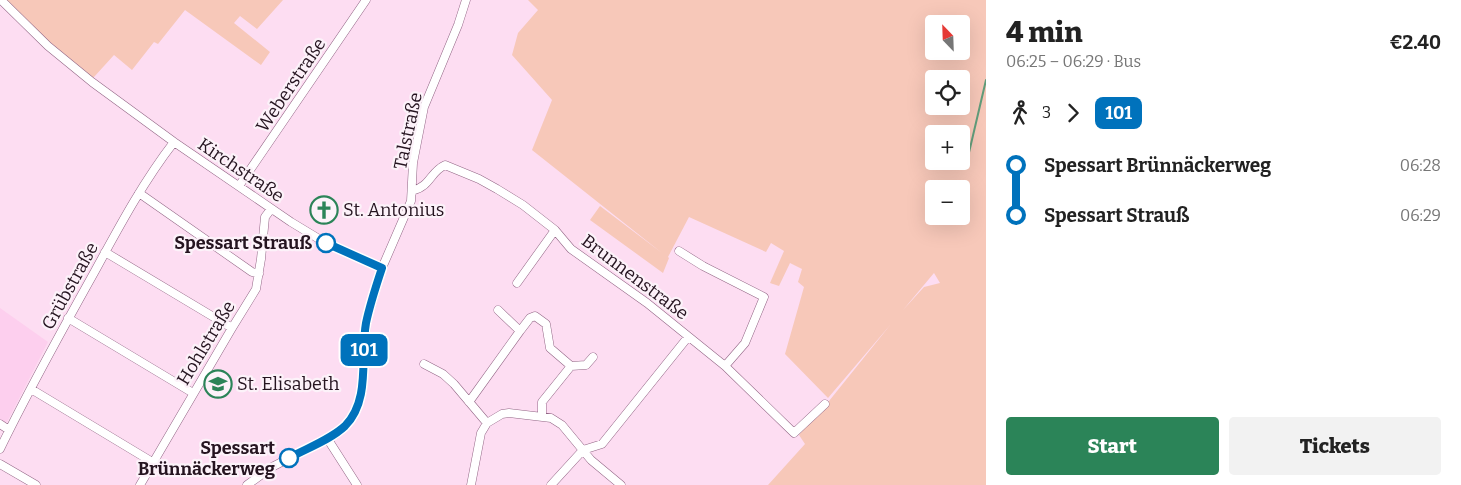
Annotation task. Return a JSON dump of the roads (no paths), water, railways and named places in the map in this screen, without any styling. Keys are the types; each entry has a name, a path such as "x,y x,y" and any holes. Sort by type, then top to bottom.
{"street":[{"name":"Kirchstraße","path":"2,0 48,46 92,82 174,142 324,242 382,268"},
{"name":"Weberstraße","path":"239,186 366,0"},
{"name":"Talstraße","path":"247,485 278,464 327,438 347,424 357,408 362,390 366,325 382,268 409,207 412,191 413,163 424,107 458,25 466,0"},
{"name":"Grübstraße","path":"0,449 68,318 105,252 155,166 174,142"},
{"name":"Brunnenstraße","path":"412,191 421,188 438,168 446,165 478,179 523,205 555,230 571,250 647,303 725,366 794,433 825,404"},
{"path":"139,193 252,272 259,274"},
{"name":"Hohlstraße","path":"140,485 256,289 265,217 272,209"},
{"path":"517,283 555,230"},
{"path":"679,251 711,270 764,296 745,343 725,366"},
{"path":"105,252 232,328"},
{"path":"498,310 520,331"},
{"path":"469,402 520,331 530,318 535,316 546,324 550,348 571,366 586,365 594,357"},
{"path":"68,318 193,393"},
{"path":"551,485 583,450 602,444 688,337"},
{"path":"424,364 443,374 454,384 487,423"},
{"path":"542,416 542,402 571,366"},
{"path":"31,390 154,463"},
{"path":"471,485 481,433 487,423 502,414 509,413 551,418 562,425 583,450 621,485"},
{"path":"0,424 9,430"},
{"path":"327,438 357,485"},
{"path":"0,464 36,485"}],"waterway":[{"path":"970,148 986,80"}],"place":[{"name":"St. Antonius","path":"324,210"},
{"name":"Spessart Strauß","path":"326,243"},
{"name":"St. Elisabeth","path":"218,384"},
{"name":"Spessart Brünnäckerweg","path":"289,458"}]}
